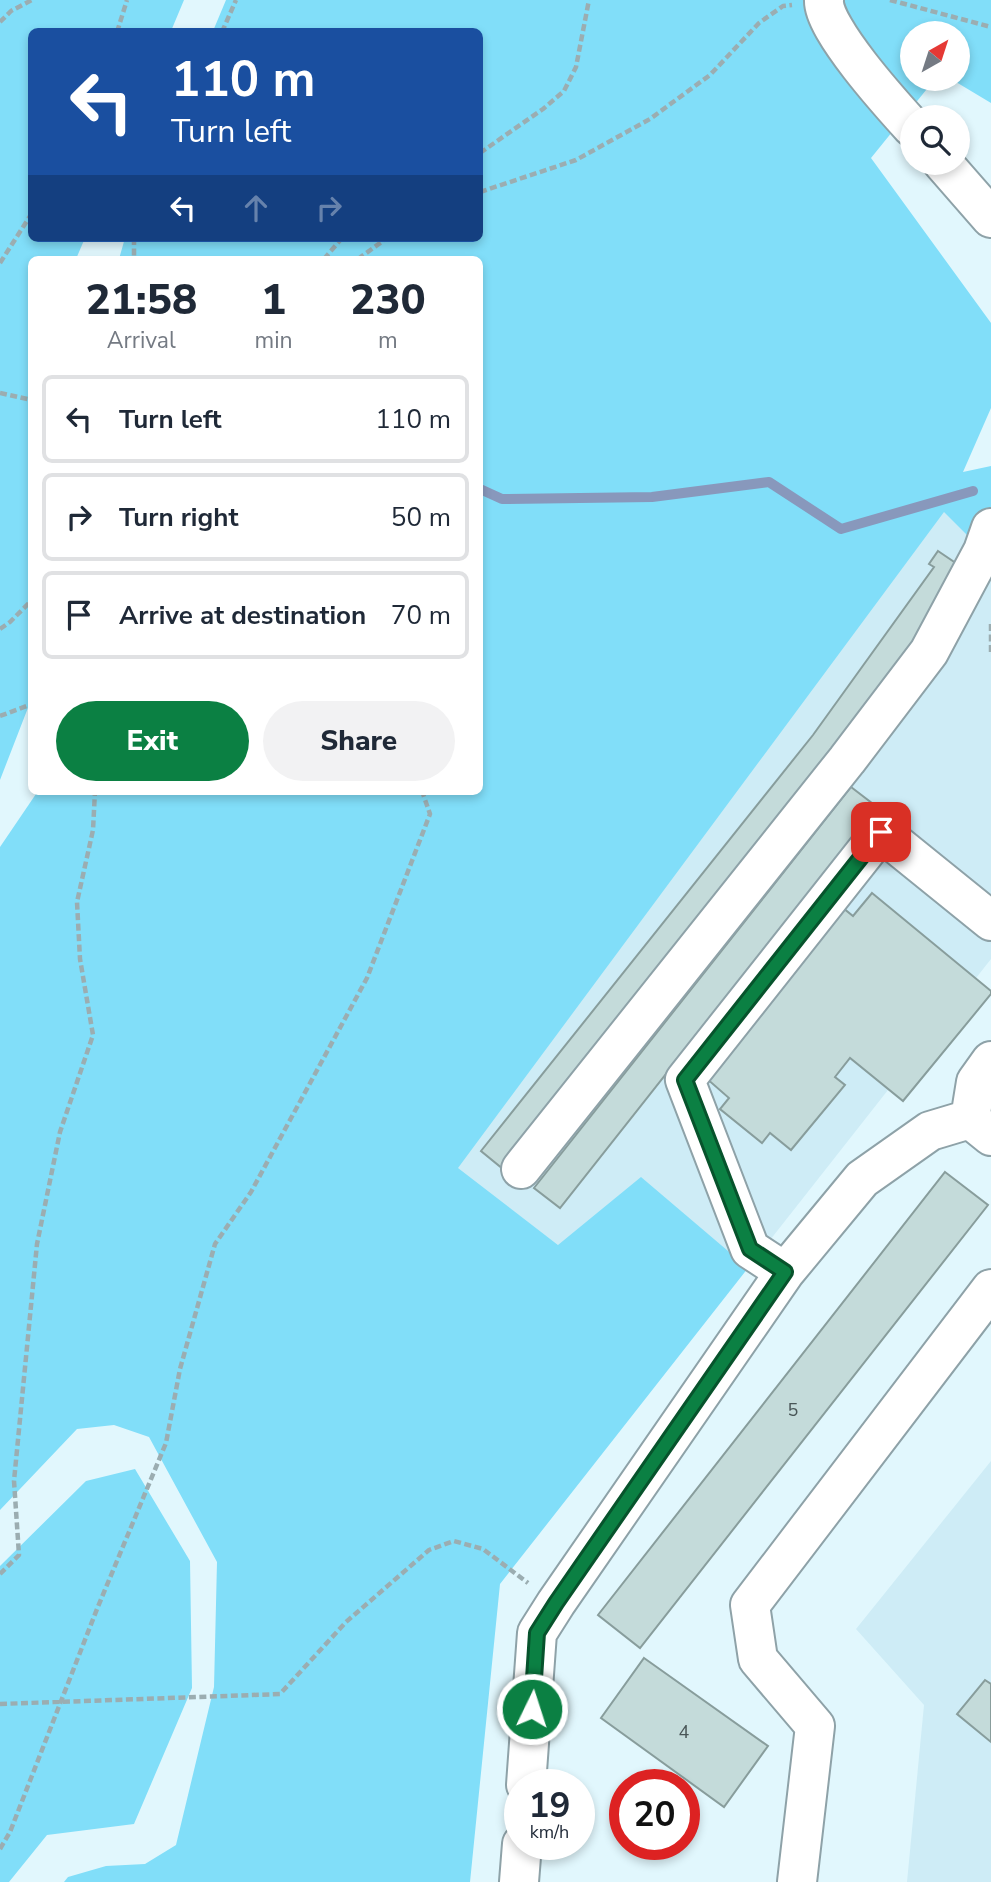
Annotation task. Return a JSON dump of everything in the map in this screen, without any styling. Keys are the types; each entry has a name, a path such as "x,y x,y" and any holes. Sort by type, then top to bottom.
{"lane":[{"path":"829,13 853,57 900,114"},
{"path":"953,175 991,218"},
{"path":"521,1169 847,760 929,652 983,551 991,528"},
{"path":"785,1272 750,1249 685,1080 881,832 991,921"},
{"path":"527,1769 537,1633 556,1603 785,1272 862,1179 930,1131 980,1128 976,1082 991,1061"},
{"path":"797,1882 815,1726 758,1659 750,1605 991,1289"},
{"path":"519,1882 521,1860"}],"path":[{"path":"0,22 19,0"},
{"path":"11,10 32,0"},
{"path":"118,28 127,0"},
{"path":"224,28 236,0"},
{"path":"483,151 564,91 576,67 589,0"},
{"path":"890,0 991,27"},
{"path":"483,191 576,160 650,119 710,75 759,23 783,6 800,5 829,13"},
{"path":"0,263 28,219"},
{"path":"327,256 339,242"},
{"path":"362,256 381,242"},
{"path":"0,393 28,399"},
{"path":"0,629 28,604"},
{"path":"991,624 991,654"},
{"path":"0,716 28,706"},
{"path":"0,1574 19,1555 14,1481 37,1244 60,1132 93,1035 80,959 77,902 93,830 95,795"},
{"path":"0,1849 10,1832 166,1443 180,1369 215,1244 251,1192 367,978 430,814 423,795"},
{"path":"0,1704 280,1694 356,1613 429,1549 454,1541 483,1549 556,1603"},
{"path":"0,1841 10,1832"}],"shaded area":[{"path":"0,0 184,0 172,28 28,28 28,242 83,242 77,256 28,256 28,708 0,780"},
{"path":"226,0 991,0 991,103 970,90 970,21 900,21 900,91 925,91 914,105 900,105 900,122 871,158 991,323 991,408 963,472 991,466 991,559 944,512 458,1168 558,1245 641,1177 748,1268 500,1584 470,1882 64,1882 68,1877 106,1866 145,1864 176,1845 214,1687 217,1562 149,1437 114,1425 77,1429 0,1510 0,847 35,795 483,795 483,256 120,256 124,242 483,242 483,28 214,28"},
{"path":"944,511 991,559 991,959 748,1268 558,1245 457,1168"},
{"path":"991,1461 991,1882 907,1882 924,1705 856,1629"},
{"path":"135,1469 190,1561 192,1688 134,1824 47,1835 9,1882 0,1882 0,1566 86,1481"}],"building":[{"path":"938,551 960,566 955,582 837,752 503,1169 481,1151 813,735 934,567 929,564"},
{"path":"851,787 877,807 560,1208 534,1188"},
{"path":"872,893 991,991 991,994 903,1101 850,1058 835,1077 845,1085 791,1150 770,1133 762,1143 720,1109 729,1098 706,1078 843,908 853,916"},
{"path":"945,1172 988,1205 640,1648 598,1615"},
{"path":"644,1658 768,1746 724,1807 700,1790 700,1769 671,1769 601,1718"},
{"path":"985,1680 991,1684 991,1742 957,1714"}],"waterway":[{"path":"483,490 502,499 652,497 769,482 841,529 973,491"}],"route":[{"path":"532,1709 537,1633 785,1272 750,1249 685,1080 881,832"}]}
